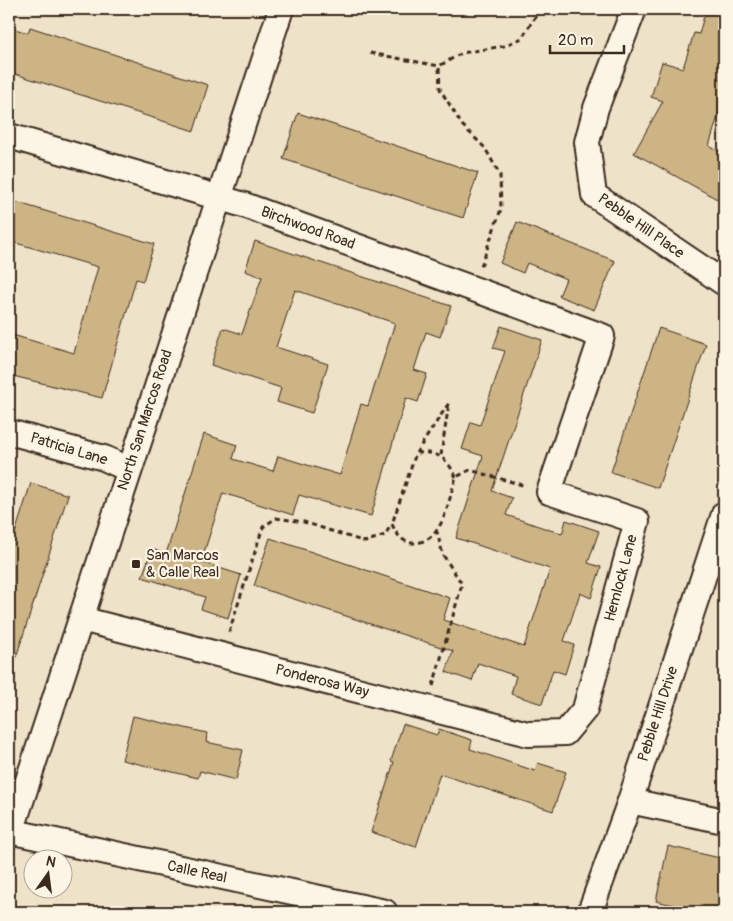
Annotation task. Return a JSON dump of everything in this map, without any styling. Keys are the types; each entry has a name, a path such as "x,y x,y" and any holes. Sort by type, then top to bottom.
{"street":[{"name":"North San Marcos Road","path":"10,831 281,9"},
{"name":"Pebble Hill Place","path":"634,9 596,108 587,142 594,195 724,283"},
{"name":"Birchwood Road","path":"9,136 219,196 602,336 548,492"},
{"name":"Patricia Lane","path":"9,432 104,458 128,469"},
{"name":"Hemlock Lane","path":"548,492 637,521 585,709 565,733"},
{"name":"Pebble Hill Drive","path":"590,912 630,801 724,514"},
{"name":"Ponderosa Way","path":"80,619 528,734 565,733"},
{"path":"630,801 724,821"},
{"name":"Calle Real","path":"10,831 385,912"}],"path":[{"path":"370,54 439,66 462,54 504,46 522,38 540,9"},
{"path":"439,66 440,89 462,125 485,148 500,175 501,209 473,288"},
{"path":"221,655 263,527 276,518 304,522 365,542 385,535 392,524 416,453 449,403 441,455"},
{"path":"416,453 429,452 441,455 449,464 456,477"},
{"path":"426,708 462,584 442,555 437,532 456,477 470,470 548,492"},
{"path":"392,524 397,535 410,543 424,542 437,532"}],"building":[{"path":"706,9 724,9 724,96 709,146 724,154 724,186 717,199 634,153 663,101 651,97 662,62 683,68 694,33 699,34"},
{"path":"9,27 28,33 30,27 208,85 194,131 9,72"},
{"path":"298,113 478,173 463,218 283,159"},
{"path":"9,200 154,244 143,281 136,279 102,398 9,375 9,334 74,353 98,267 9,241"},
{"path":"517,222 615,261 594,310 559,296 566,279 527,263 523,273 500,263"},
{"path":"255,241 451,306 440,337 426,332 414,370 427,374 418,402 406,398 371,516 299,495 293,515 223,493 201,562 241,575 228,618 201,609 205,597 142,577 152,549 166,554 204,434 237,445 233,459 273,471 278,456 340,475 361,404 368,406 395,323 295,290 276,347 328,364 312,413 277,402 281,388 211,365 223,328 242,334 262,277 245,271"},
{"path":"501,326 542,340 492,491 512,498 506,515 562,534 566,520 599,531 588,563 601,567 591,598 580,593 564,641 574,645 565,674 553,670 542,704 511,694 516,676 478,663 472,681 446,672 453,651 254,586 270,538 450,598 443,620 524,647 550,569 456,538 483,456 462,449 471,422 480,425 505,351 493,348"},
{"path":"659,328 706,344 658,488 611,472"},
{"path":"31,483 68,495 13,667 9,666 9,552"},
{"path":"133,716 207,733 206,742 243,750 236,780 200,771 198,778 122,760"},
{"path":"403,724 437,735 439,729 472,740 470,749 535,771 538,763 566,772 553,811 440,774 416,847 371,832 394,762 391,761"},
{"path":"668,846 724,859 724,912 704,912 656,901"}],"place":[{"name":"San Marcos & Calle Real","path":"136,564"}]}
